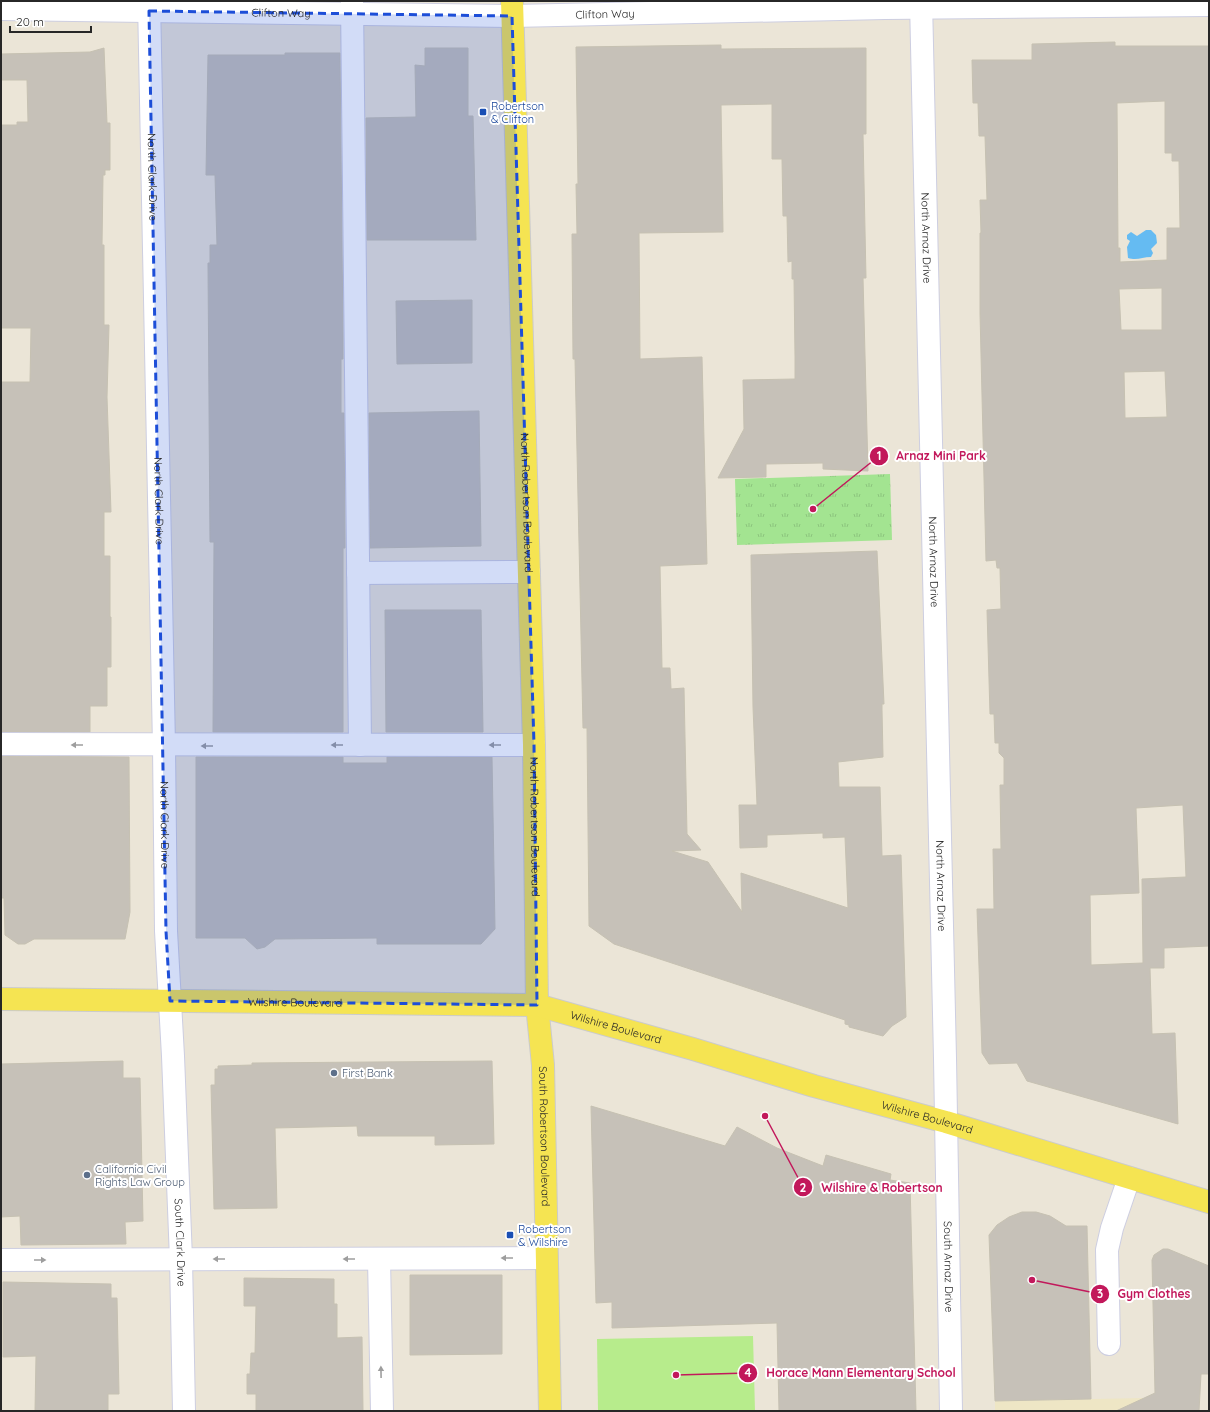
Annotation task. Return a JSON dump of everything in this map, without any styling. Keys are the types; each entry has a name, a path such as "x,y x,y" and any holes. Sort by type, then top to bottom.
{"main road":[{"name":"North Robertson Boulevard","path":"512,9 534,745 538,1006"},
{"name":"Wilshire Boulevard","path":"1,999 538,1006 693,1049 814,1086 946,1122 1209,1202"},
{"name":"South Robertson Boulevard","path":"538,1006 543,1065 550,1411"}],"street":[{"name":"Clifton Way","path":"1,9 149,6 512,9 921,4 1209,5"},
{"name":"North Arnaz Drive","path":"921,4 946,1122"},
{"name":"North Clark Drive","path":"149,6 164,746 166,931 170,1002"},
{"path":"352,7 360,745"},
{"path":"358,573 528,572"},
{"path":"1,744 164,746 534,745"},
{"name":"South Clark Drive","path":"170,1002 181,1259 184,1411"},
{"name":"South Arnaz Drive","path":"946,1122 951,1411"},
{"path":"1109,1344 1107,1250 1112,1228 1129,1178"},
{"path":"1,1260 546,1258"},
{"path":"379,1259 382,1411"}],"highlighted area":[{"path":"149,11 512,16 534,745 537,1005 170,1001 166,931"}],"shaded area":[{"path":"1144,1398 1144,1411 995,1411 995,1401"}],"green space":[{"path":"890,474 892,540 737,545 735,479"},
{"path":"753,1336 755,1411 598,1411 597,1339"}],"water":[{"path":"1146,230 1151,230 1156,235 1157,243 1151,249 1153,253 1151,257 1137,259 1128,258 1127,247 1130,241 1127,239 1127,235 1131,232 1137,236"}],"building":[{"path":"1115,42 1115,46 1209,46 1209,946 1164,948 1164,968 1150,968 1152,1034 1175,1033 1178,1124 1027,1081 1017,1063 989,1064 982,1053 977,909 994,909 993,849 1001,849 1000,785 1004,785 1004,758 999,753 999,743 995,743 994,714 990,714 987,610 1001,609 1000,568 997,568 996,560 986,561 980,313 980,200 987,200 985,136 979,136 978,103 973,103 972,60 1032,60 1032,44","holes":["1165,101 1165,153 1172,153 1172,161 1179,161 1180,228 1167,228 1167,260 1120,262 1120,248 1118,248 1117,103","1162,288 1162,330 1121,330 1119,289","1165,371 1167,417 1125,418 1124,372","1183,805 1186,877 1142,879 1143,963 1091,965 1090,895 1139,893 1136,808"]},
{"path":"721,45 721,49 866,48 866,134 863,134 866,278 863,278 868,471 823,469 823,463 766,464 766,477 718,478 744,429 743,380 795,379 794,279 792,279 792,261 788,262 787,216 783,216 782,159 772,159 772,104 721,105 723,232 639,233 640,359 702,357 707,564 660,566 662,668 670,668 671,689 684,688 687,834 701,850 672,851 708,862 742,912 741,873 848,908 845,837 823,838 823,833 767,835 767,847 740,848 739,805 757,805 753,707 751,555 877,551 884,704 882,704 883,757 838,762 839,787 880,787 882,856 901,855 906,1017 892,1026 883,1036 849,1027 849,1025 845,1024 845,1020 614,944 589,926 587,728 583,728 575,359 573,359 572,234 577,234 576,184 578,184 576,47"},
{"path":"104,48 107,123 110,123 110,170 105,170 105,175 103,175 102,245 104,245 104,325 109,325 107,397 111,512 104,512 104,556 110,556 111,617 111,667 107,667 107,706 90,706 90,732 1,732 1,382 30,382 31,328 1,328 1,125 17,125 17,122 28,122 27,80 1,80 1,54 90,52"},
{"path":"425,48 468,48 468,116 473,116 476,240 367,240 366,118 416,117 415,65 425,66"},
{"path":"285,53 340,53 343,336 343,359 341,359 341,413 344,413 345,548 343,548 343,732 213,732 214,542 210,542 208,263 210,263 210,245 217,245 215,175 206,175 208,55 285,55"},
{"path":"472,300 472,363 397,364 396,301"},
{"path":"479,411 481,546 370,548 369,413"},
{"path":"385,610 481,610 483,732 386,732"},
{"path":"1,756 129,757 130,912 125,939 34,939 25,944 18,944 5,935 4,898 1,898"},
{"path":"196,757 343,757 343,763 387,763 387,757 492,757 495,929 481,944 377,944 377,938 275,939 265,947 257,949 245,938 196,938"},
{"path":"123,1061 123,1078 140,1078 143,1221 125,1222 126,1244 21,1245 20,1216 1,1217 1,1064"},
{"path":"492,1061 494,1144 435,1145 435,1136 358,1136 357,1126 275,1128 277,1208 214,1209 211,1085 215,1085 215,1069 218,1069 218,1066 252,1065 252,1063"},
{"path":"591,1106 725,1146 737,1127 777,1148 823,1166 826,1155 891,1174 890,1180 910,1183 916,1411 779,1411 777,1323 612,1328 612,1302 596,1303"},
{"path":"1022,1212 1036,1212 1050,1216 1066,1226 1087,1226 1091,1399 995,1401 989,1235 997,1225 1009,1217"},
{"path":"1163,1249 1168,1249 1209,1266 1209,1374 1201,1374 1199,1411 1116,1411 1155,1393 1152,1260 1154,1255"},
{"path":"410,1275 502,1275 502,1354 410,1355"},
{"path":"244,1278 334,1279 334,1304 337,1304 337,1338 362,1337 363,1411 256,1411 256,1394 247,1394 247,1374 250,1374 251,1353 255,1353 256,1306 244,1306"},
{"path":"3,1282 111,1284 111,1298 117,1298 119,1394 108,1394 108,1411 35,1411 36,1356 3,1357"}],"place":[{"name":"Robertson & Clifton","path":"483,112"},
{"name":"Arnaz Mini Park","path":"813,509"},
{"name":"First Bank","path":"334,1073"},
{"name":"Wilshire & Robertson","path":"765,1116"},
{"name":"California Civil Rights Law Group","path":"87,1175"},
{"name":"Robertson & Wilshire","path":"510,1235"},
{"name":"Gym Clothes","path":"1032,1280"},
{"name":"Horace Mann Elementary School","path":"676,1375"}]}
